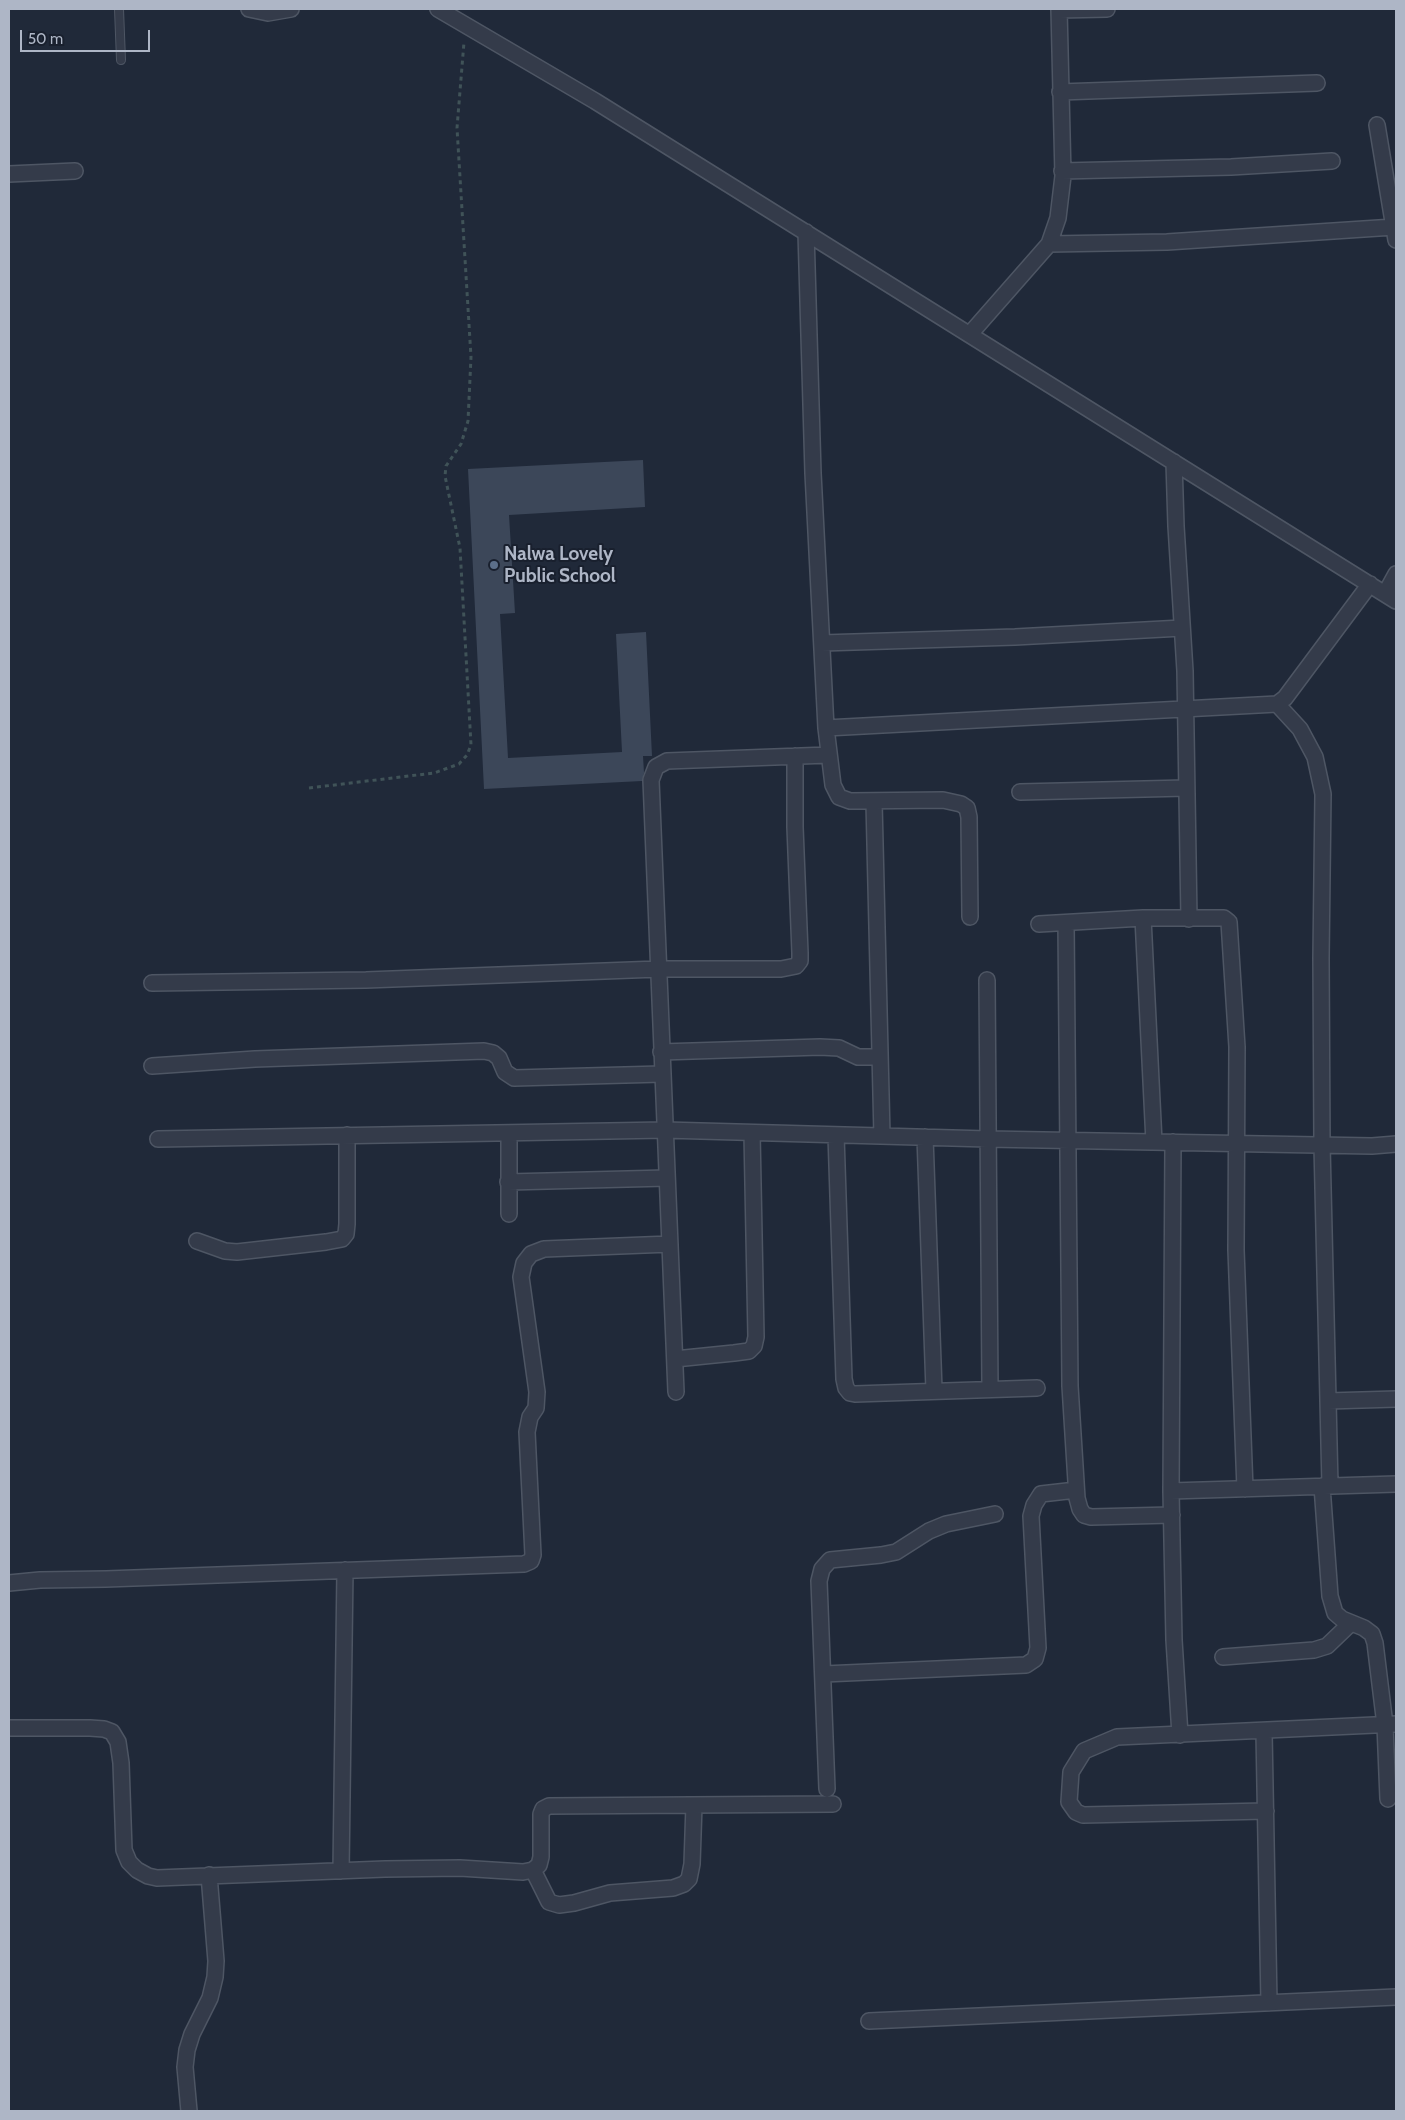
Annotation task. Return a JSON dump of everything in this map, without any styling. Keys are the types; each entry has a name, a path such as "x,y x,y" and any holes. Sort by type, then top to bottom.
{"street":[{"path":"249,9 268,13 291,9"},
{"path":"438,9 595,101 1391,597 1396,574"},
{"path":"970,334 1049,244 1058,218 1062,171 1059,10 1106,9"},
{"path":"1060,92 1317,83"},
{"path":"1049,244 1167,242 1395,233 1377,125"},
{"path":"1062,171 1231,167 1332,161"},
{"path":"9,174 75,171"},
{"path":"806,232 813,474 826,728 833,785 839,797 850,801 943,800 961,804 966,808 968,817 970,917"},
{"path":"1174,462 1186,710 1188,919"},
{"path":"826,728 1277,704 1285,698 1370,584"},
{"path":"822,643 1015,637 1182,628"},
{"path":"1277,704 1300,729 1315,757 1323,794 1320,958 1328,1400 1326,1486 1330,1596 1335,1613 1342,1619 1364,1628 1372,1634 1375,1643 1391,1724 1388,1799"},
{"path":"676,1392 651,780 656,767 667,760 828,755"},
{"path":"152,983 366,980 658,970 781,969 796,966 800,962 795,756"},
{"path":"1020,792 1186,788"},
{"path":"874,802 882,1136"},
{"path":"1143,918 1154,1142"},
{"path":"1039,924 1143,918 1224,918 1229,922 1231,928 1237,1047 1236,1250 1245,1489"},
{"path":"1066,923 1070,1386 1076,1490 1080,1509 1084,1515 1091,1517 1172,1515"},
{"path":"987,980 990,1389"},
{"path":"662,1052 820,1047 838,1048 858,1056 880,1057"},
{"path":"152,1066 255,1059 484,1051 493,1053 500,1058 505,1072 514,1078 662,1074"},
{"path":"158,1139 665,1130 988,1139 1372,1146 1396,1144"},
{"path":"509,1132 509,1214"},
{"path":"675,1359 734,1354 749,1351 754,1346 756,1337 752,1133"},
{"path":"196,1241 225,1251 237,1252 342,1239 346,1234 347,1224 347,1135"},
{"path":"836,1135 844,1379 846,1388 850,1393 855,1394 1037,1388"},
{"path":"925,1137 934,1390"},
{"path":"1173,1142 1171,1491 1174,1640 1180,1735"},
{"path":"508,1182 667,1178"},
{"path":"9,1583 40,1580 524,1564 531,1561 533,1554 527,1432 530,1417 536,1408 537,1392 521,1277 524,1263 531,1254 544,1249 670,1244"},
{"path":"1328,1400 1396,1399"},
{"path":"1171,1491 1396,1484"},
{"path":"824,1674 1026,1665 1035,1659 1038,1648 1031,1516 1034,1505 1041,1494 1076,1490"},
{"path":"827,1788 819,1581 822,1569 830,1560 896,1552 929,1531 946,1524 995,1514"},
{"path":"341,1871 345,1570"},
{"path":"1223,1658 1314,1650 1327,1646 1351,1623"},
{"path":"1266,1811 1083,1815 1076,1812 1069,1802 1071,1772 1084,1751 1117,1737 1264,1732 1391,1724"},
{"path":"9,1728 104,1728 112,1732 118,1742 121,1763 124,1850 129,1862 137,1870 157,1878 460,1868 523,1872 533,1870 539,1865 541,1857 541,1814 543,1809 548,1806 833,1804"},
{"path":"1264,1732 1269,2003"},
{"path":"533,1870 549,1902 559,1905 574,1903 610,1892 673,1888 684,1884 689,1879 692,1864 694,1805"},
{"path":"189,2111 185,2067 187,2050 192,2034 210,1998 215,1977 216,1961 209,1876"},
{"path":"869,2021 1396,1997"}],"lane":[{"path":"119,9 121,60"}],"path":[{"path":"309,788 434,772 459,764 467,756 471,745 460,548 445,476 446,466 461,444 468,421 470,366 457,128 466,26"}],"building":[{"path":"643,460 645,507 509,515 515,613 500,614 508,758 622,752 616,634 646,632 652,756 643,756 644,773 642,781 484,789 468,469"}],"place":[{"name":"Nalwa Lovely Public School","path":"494,565"}]}
